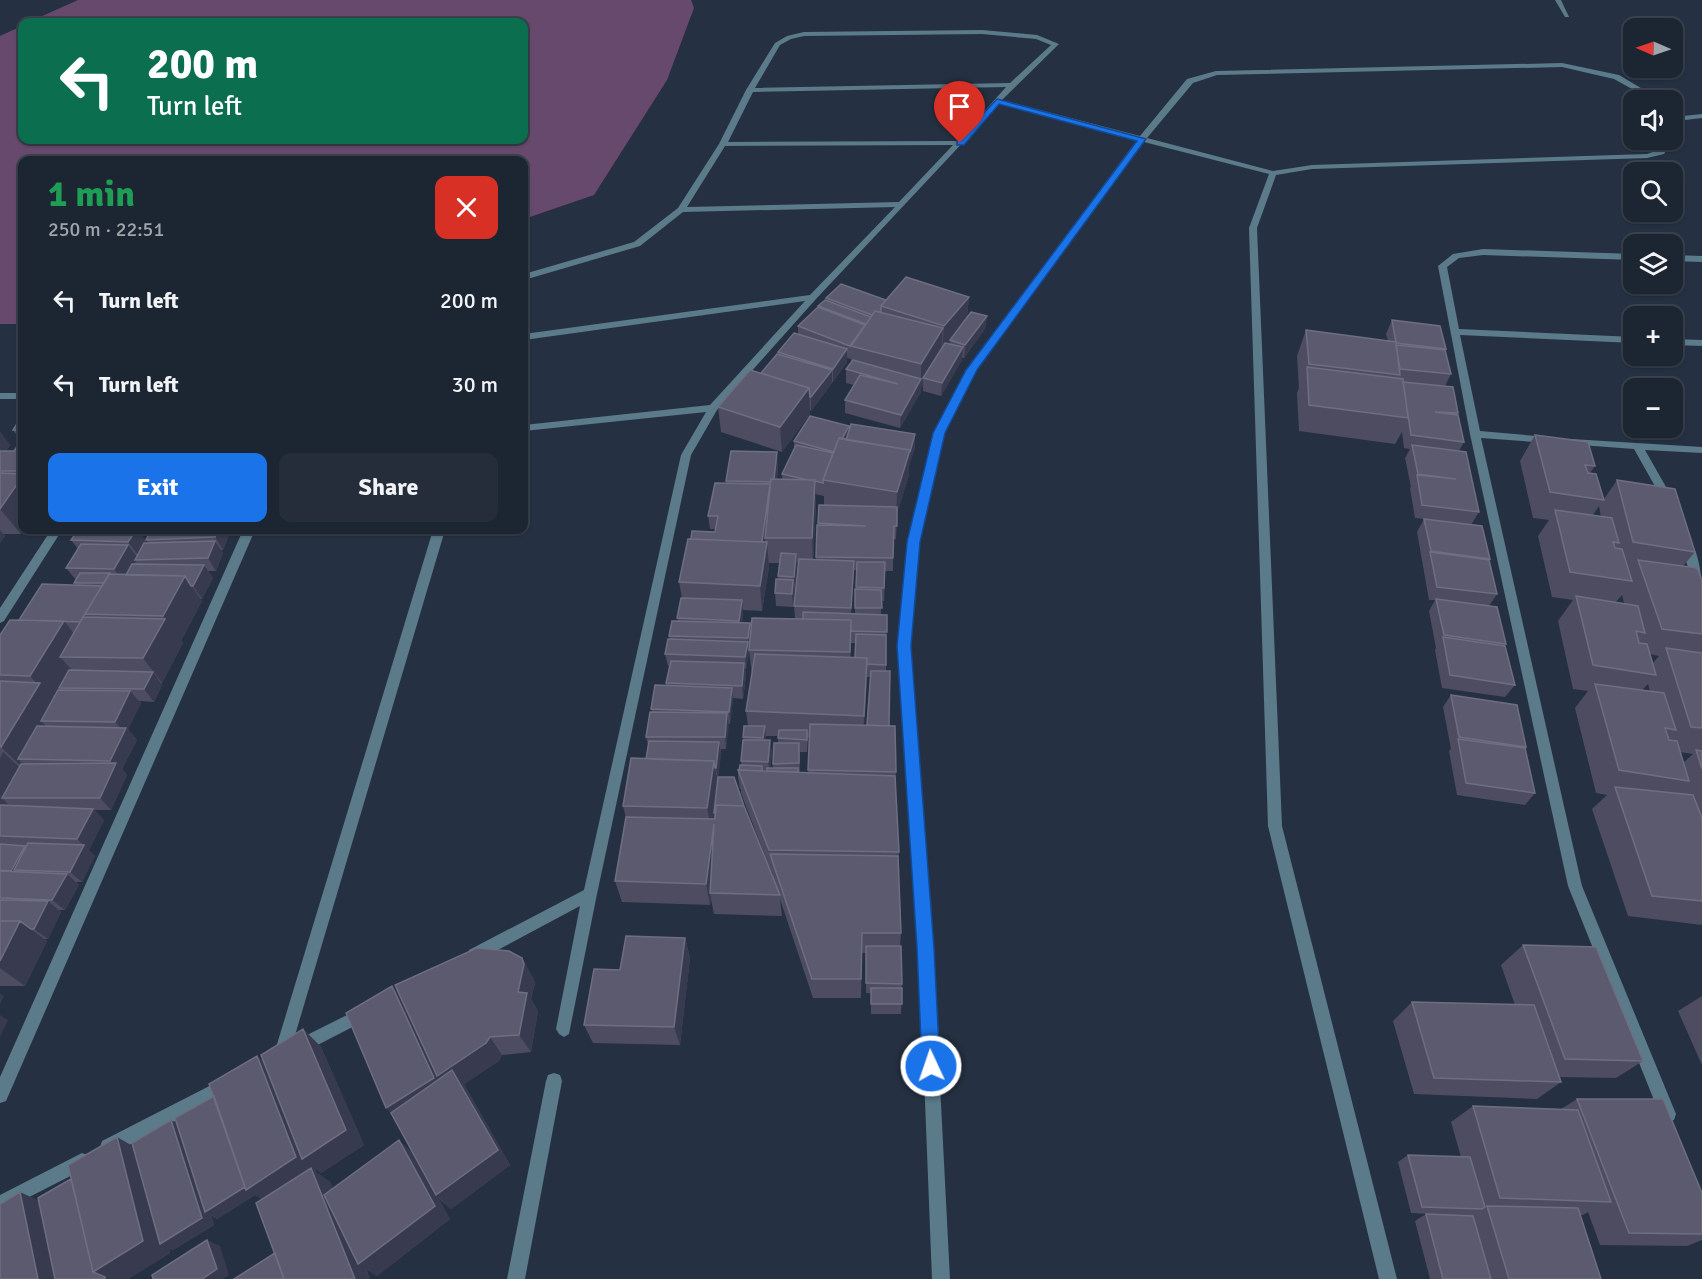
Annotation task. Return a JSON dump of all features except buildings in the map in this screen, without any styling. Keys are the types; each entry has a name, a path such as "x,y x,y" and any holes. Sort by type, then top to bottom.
{"street":[{"path":"1558,0 1567,16"},
{"path":"528,276 637,244 681,210 723,144 750,90 777,44 789,37 796,35 982,32 1037,37 1056,44 1012,85 813,297 713,408 686,455 590,894 564,1029"},
{"path":"941,1279 926,948 904,646 914,542 939,433 971,370 1142,139 1190,81 1216,73 1562,65 1616,77 1639,90"},
{"path":"750,90 1012,85"},
{"path":"997,101 1273,173 1312,167 1647,156 1662,150"},
{"path":"1683,118 1702,116"},
{"path":"723,144 960,143"},
{"path":"1273,173 1253,228 1275,826 1388,1279"},
{"path":"681,210 902,204"},
{"path":"1623,257 1483,252 1456,256 1442,266 1475,434 1575,886 1675,1130"},
{"path":"1683,259 1702,260"},
{"path":"528,336 813,297"},
{"path":"1455,332 1623,340"},
{"path":"1683,342 1702,343"},
{"path":"0,396 18,396"},
{"path":"528,428 713,408"},
{"path":"1475,434 1702,450"},
{"path":"1638,447 1672,508"},
{"path":"1679,527 1698,567 1702,589"},
{"path":"0,618 53,534"},
{"path":"0,1095 247,534"},
{"path":"374,1008 275,1060 438,534"},
{"path":"456,965 590,894"},
{"path":"0,1204 239,1079"},
{"path":"516,1279 554,1081"}],"shaded area":[{"path":"78,0 691,0 694,8 667,80 594,195 528,218 528,156 18,156 18,324 0,324 0,36 18,28 18,144 528,144 528,18 38,18"}],"route":[{"path":"931,1066 926,948 904,646 914,542 939,433 971,370 1142,139 997,101 960,143"}]}
